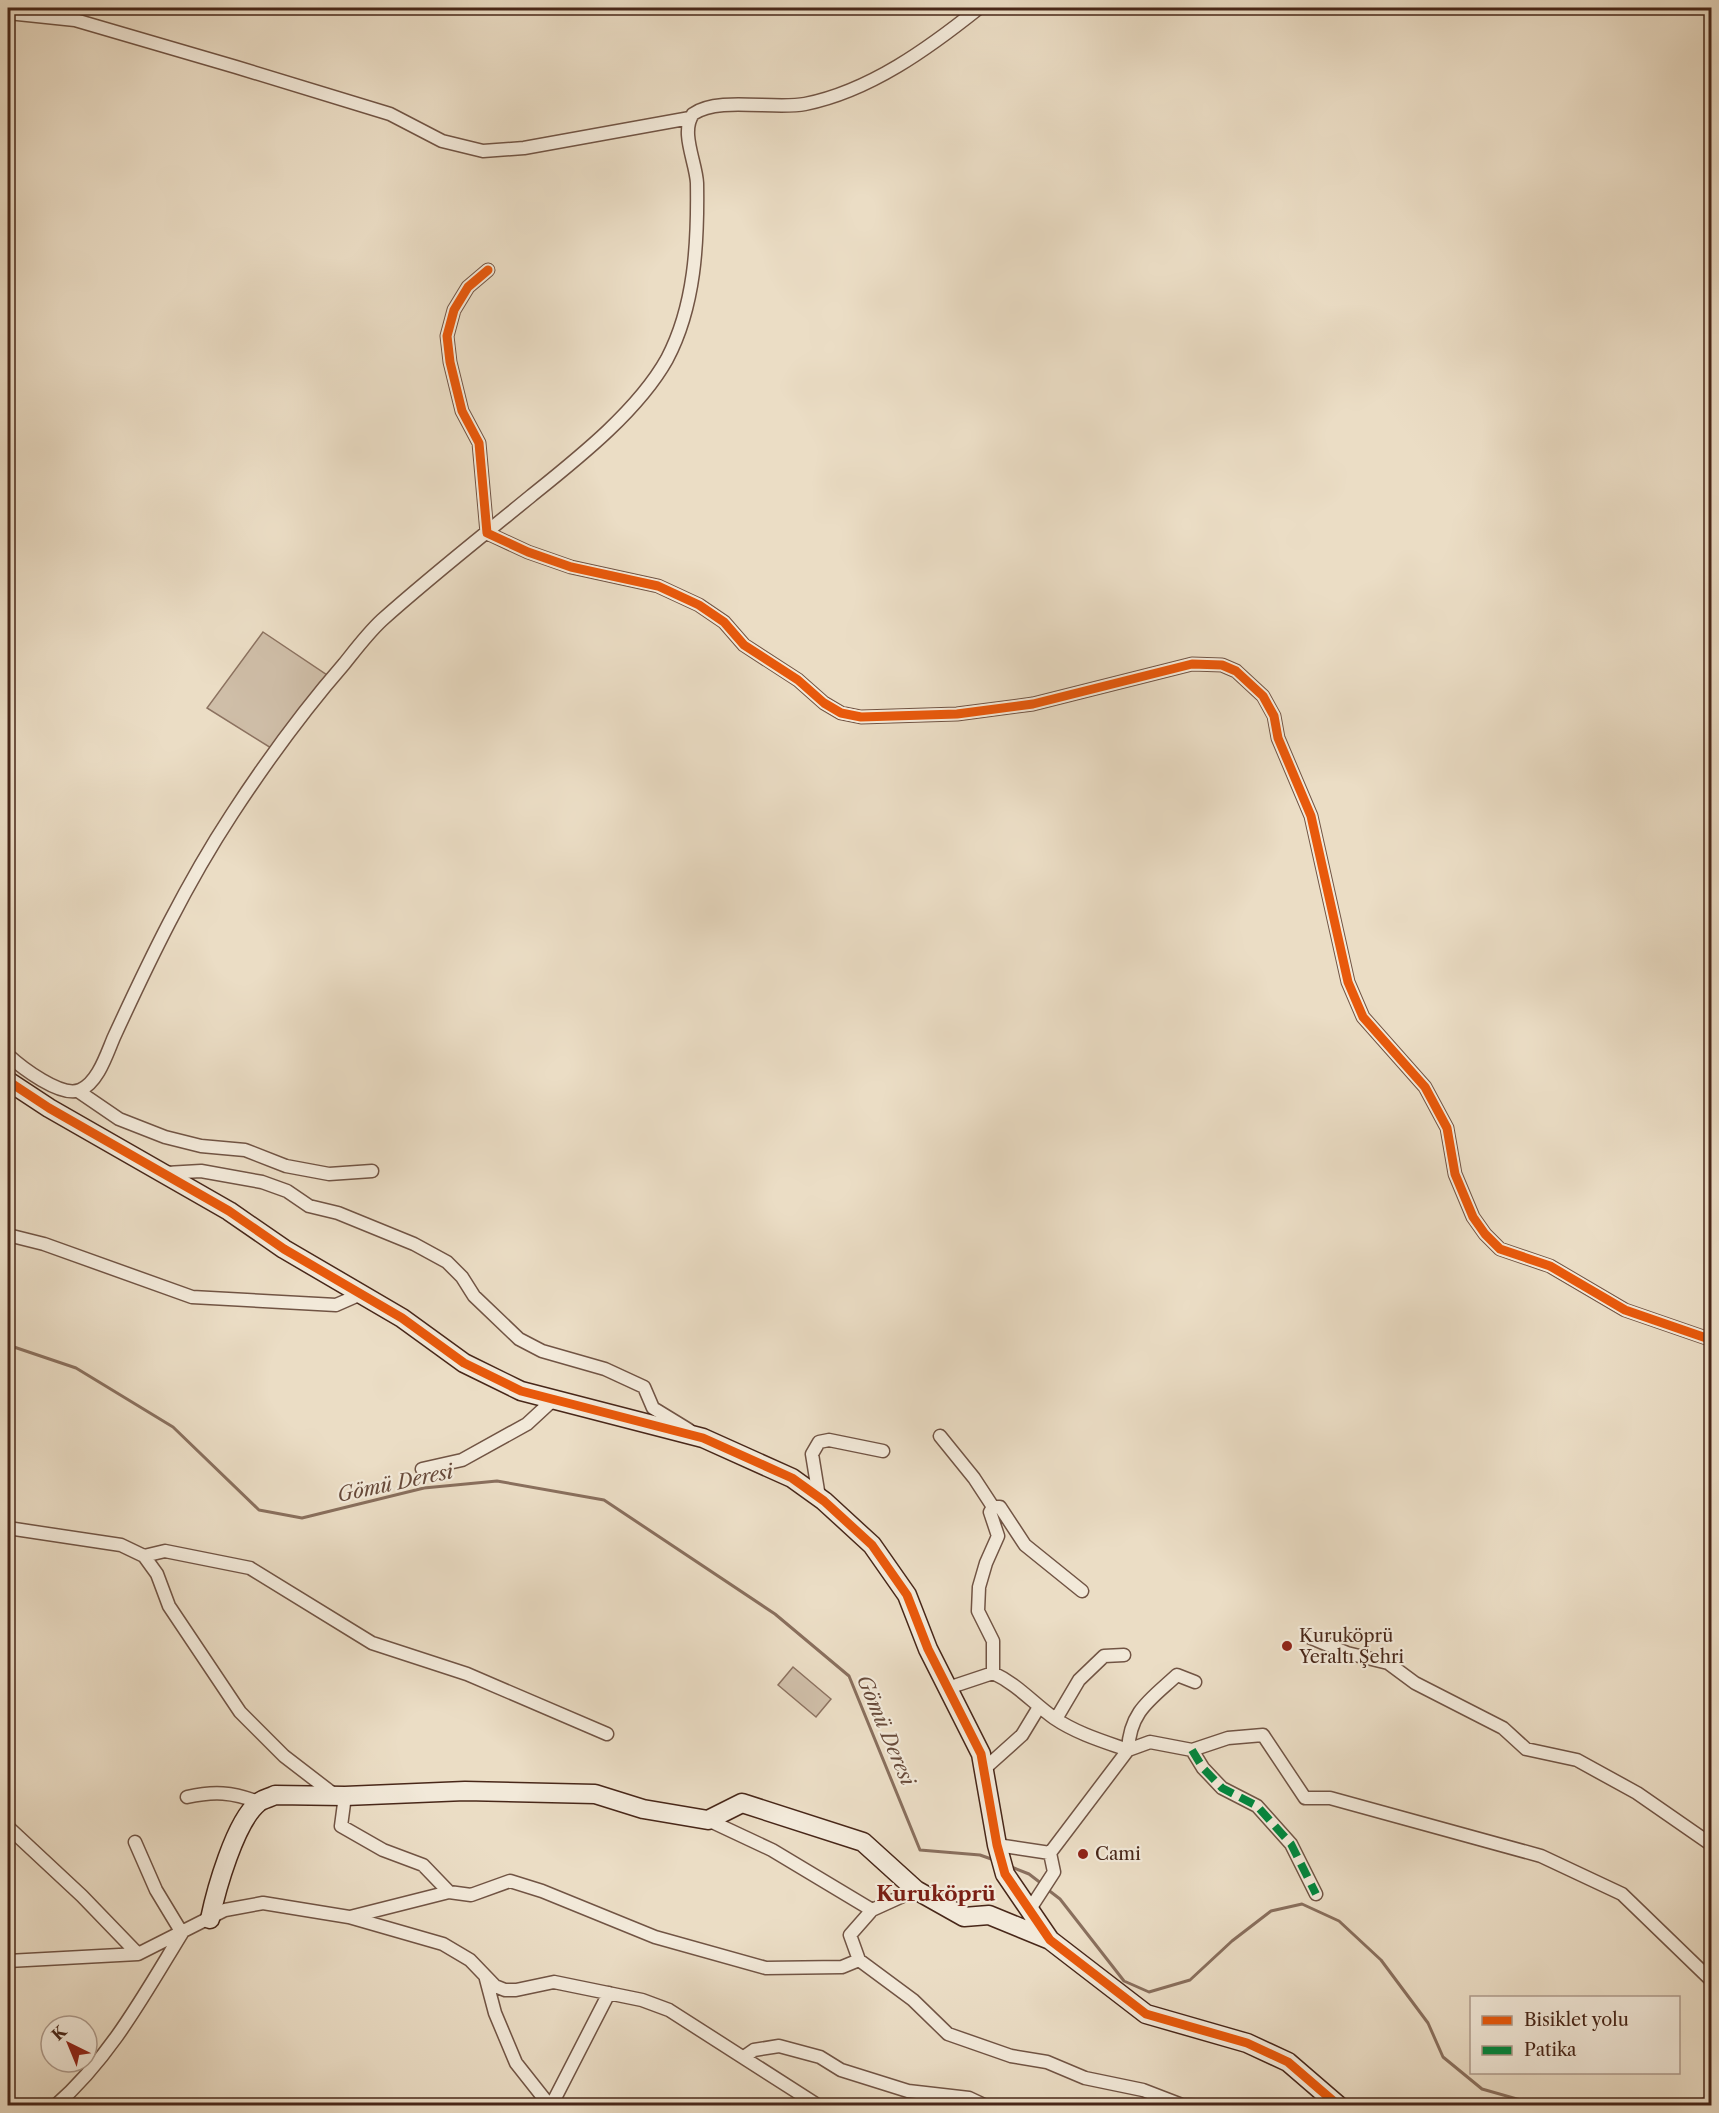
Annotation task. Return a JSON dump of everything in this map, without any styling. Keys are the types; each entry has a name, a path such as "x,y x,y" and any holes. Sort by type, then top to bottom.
{"street":[{"path":"8,1055 24,1070 65,1091 78,1091 88,1085 101,1065 141,977 231,816 328,681 379,623 582,455 627,411 665,362 684,323 692,280 697,178 688,128 690,118 697,111 721,106 803,104 847,93 938,41 979,8"},
{"path":"8,13 75,20 390,114 442,141 483,151 524,148 690,118"},
{"path":"487,533 479,443 462,411 450,362 447,336 454,310 468,287 488,270"},
{"path":"487,533 528,552 571,567 658,586 699,605 724,622 744,645 798,680 824,703 842,713 861,717 957,714 1033,704 1192,664 1214,664 1236,671 1263,696 1274,716 1278,738 1311,816 1348,982 1363,1017 1425,1087 1447,1128 1455,1174 1473,1216 1485,1234 1500,1249 1550,1266 1625,1310 1712,1340"},
{"path":"8,1081 48,1108 164,1174 402,1317 464,1363 521,1391 703,1438"},
{"path":"78,1091 119,1119 165,1137 201,1146 245,1150 286,1166 328,1174 372,1171"},
{"path":"164,1174 201,1171 262,1182 287,1191 309,1206 338,1213 414,1244 447,1262 462,1277 474,1296 519,1340 542,1351 605,1369 644,1387 653,1408 703,1438 792,1478 819,1497 872,1545 907,1595 928,1650 981,1754 997,1845 1005,1874 1035,1903 1050,1940"},
{"path":"8,1234 44,1244 192,1297 336,1305 361,1294"},
{"path":"422,1469 462,1460 527,1424 553,1400"},
{"path":"940,1436 974,1478 993,1507"},
{"path":"819,1497 812,1454 819,1442 829,1440 883,1451"},
{"path":"993,1507 1000,1507 1025,1545 1082,1592"},
{"path":"993,1507 990,1512 998,1536 986,1563 979,1587 978,1611 993,1641 993,1673"},
{"path":"8,1527 121,1545 144,1556 157,1574 169,1606 240,1713 284,1756 341,1796"},
{"path":"144,1556 165,1551 250,1568 372,1642 467,1674 607,1734"},
{"path":"1309,1637 1347,1653 1388,1663 1415,1683 1503,1728 1526,1749 1577,1760 1637,1793 1712,1845"},
{"path":"1056,1719 1078,1680 1104,1656 1124,1655"},
{"path":"948,1688 993,1673 1010,1680 1039,1707 1056,1719 1087,1735 1128,1749 1150,1742 1192,1750 1228,1738 1263,1735 1305,1798 1330,1798 1541,1856 1622,1894 1712,1981"},
{"path":"1035,1903 1054,1872 1050,1853 1128,1749 1129,1728 1140,1710 1177,1675 1195,1682"},
{"path":"983,1770 1022,1735 1039,1707"},
{"path":"1192,1750 1203,1768 1222,1788 1257,1806 1291,1844 1316,1894"},
{"path":"187,1797 211,1791 235,1793 258,1802"},
{"path":"210,1919 219,1878 245,1821 258,1802 275,1796 465,1791 596,1794 642,1809 708,1820 772,1850 872,1910"},
{"path":"341,1796 341,1826 383,1850 423,1865 449,1892"},
{"path":"708,1820 742,1803 863,1842 916,1890 964,1917 989,1915 1050,1940 1146,2014 1247,2043 1288,2062 1339,2106"},
{"path":"8,1827 82,1896 138,1954"},
{"path":"135,1842 156,1890 182,1933"},
{"path":"997,1845 1050,1853"},
{"path":"349,1917 449,1892 471,1895 510,1881 542,1891 656,1937 766,1968 842,1967 858,1960"},
{"path":"916,1890 872,1910 850,1935 858,1960 913,2000 948,2034 1011,2056 1047,2062 1085,2078 1143,2090 1182,2105 1208,2106"},
{"path":"8,1961 138,1954 225,1910 263,1903 349,1917 443,1944 470,1960 486,1979 505,1990 554,1982 642,2000 669,2010 819,2106"},
{"path":"55,2106 83,2082 121,2034 182,1933"},
{"path":"486,1979 495,2013 516,2063 550,2106 609,1993"},
{"path":"744,2057 754,2050 779,2046 820,2057 841,2070 908,2091 969,2098 986,2106"},
{"path":"1704,2106 1712,2100"}],"shaded area":[{"path":"263,632 327,675 271,748 207,708"},
{"path":"793,1667 831,1699 816,1717 778,1685"}],"waterway":[{"name":"Gömü Deresi","path":"8,1345 76,1368 173,1427 259,1510 302,1518 424,1488 497,1481 604,1500 775,1614 849,1676 920,1850 980,1855 994,1860"},
{"name":"Gömü Deresi","path":"1009,1866 1029,1874 1042,1884"},
{"name":"Gömü Deresi","path":"1047,1889 1060,1899 1124,1981 1149,1992 1190,1980 1232,1941 1271,1911 1302,1904 1339,1921 1381,1960 1428,2023 1443,2057 1482,2089 1542,2106"}],"marked path":[{"path":"1192,1750 1203,1768 1222,1788 1257,1806 1291,1844 1316,1894"}],"cycle path":[{"path":"488,270 468,287 454,310 447,336 450,362 462,411 479,443 487,533 528,552 571,567 658,586 699,605 724,622 744,645 798,680 824,703 841,713 861,717 957,714 1033,704 1192,664 1222,665 1236,671 1263,696 1274,716 1278,738 1311,816 1348,982 1363,1017 1425,1087 1447,1128 1455,1174 1473,1217 1485,1234 1500,1249 1550,1266 1625,1310 1712,1340"},
{"path":"8,1081 49,1108 229,1211 284,1249 402,1318 464,1363 521,1391 703,1438 792,1478 824,1501 872,1545 907,1595 928,1649 981,1754 997,1845 1005,1874 1050,1940 1146,2014 1247,2043 1288,2062 1339,2106"}],"place":[{"name":"Kuruköprü Yeraltı Şehri","path":"1287,1646"},
{"name":"Cami","path":"1083,1854"}],"district":[{"name":"Kuruköprü","path":"936,1894"}]}
